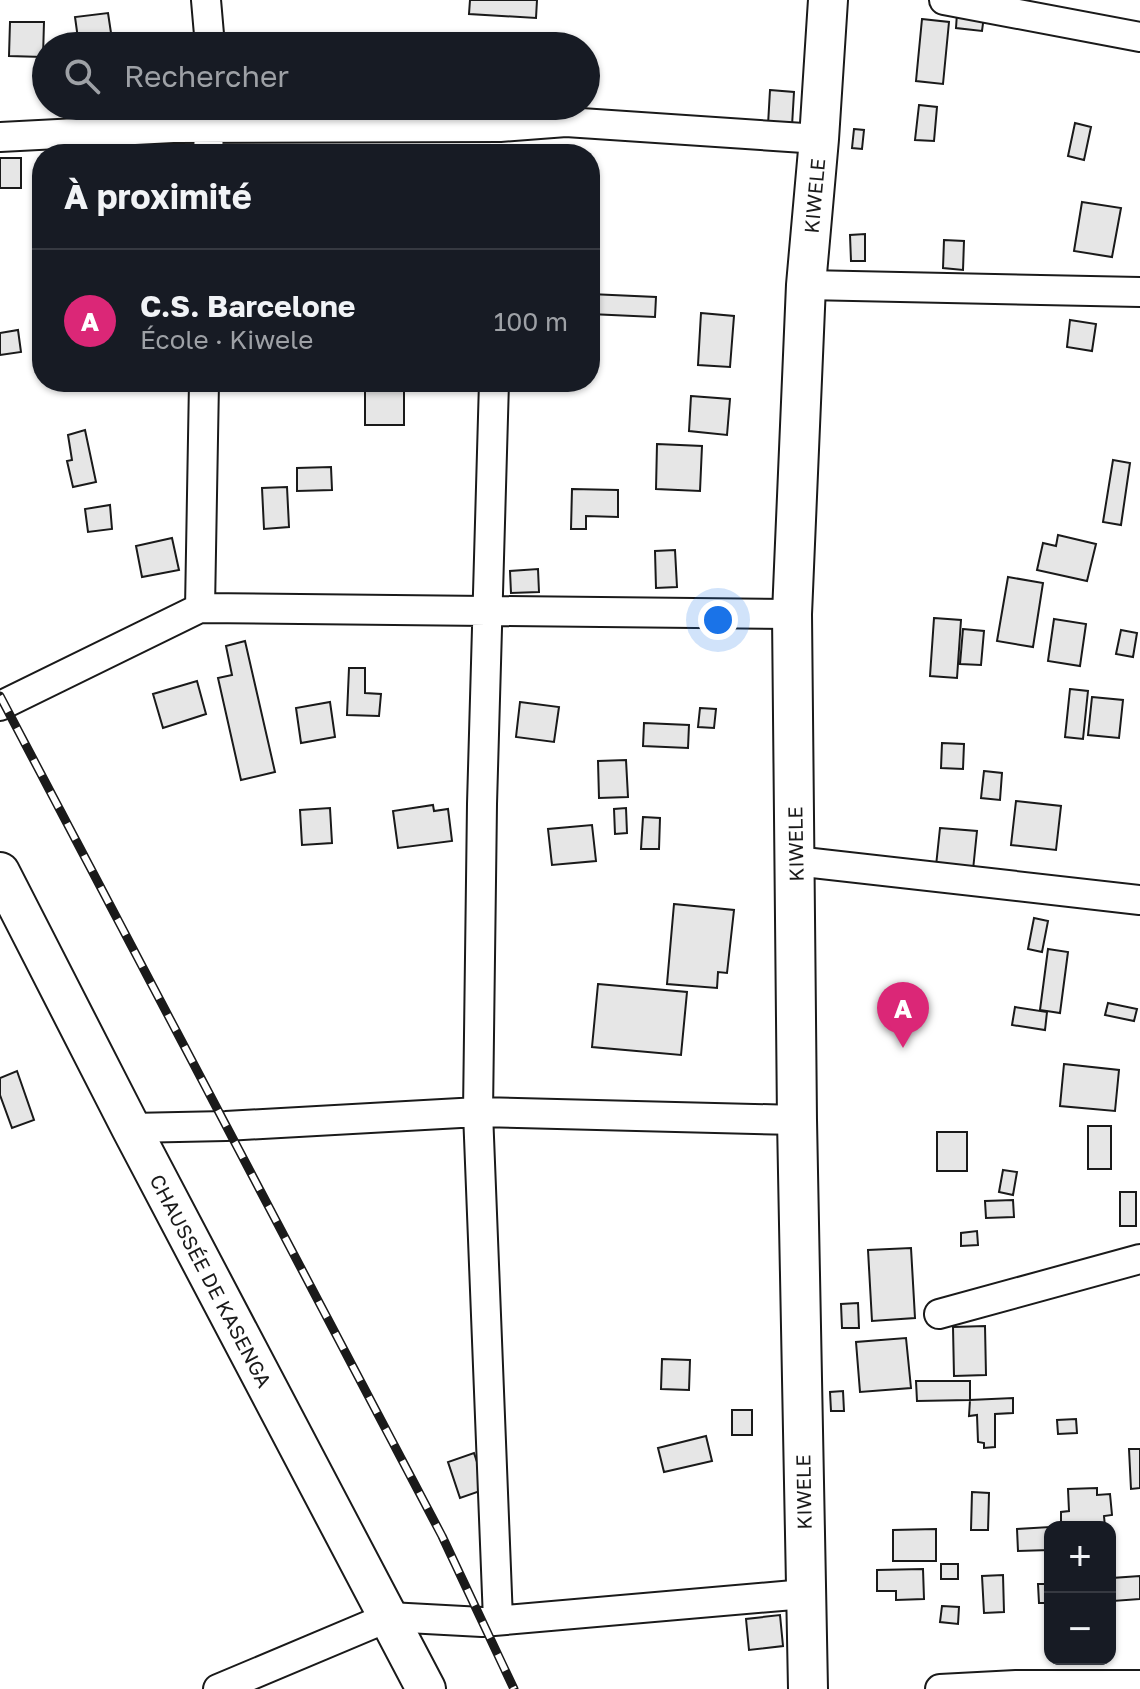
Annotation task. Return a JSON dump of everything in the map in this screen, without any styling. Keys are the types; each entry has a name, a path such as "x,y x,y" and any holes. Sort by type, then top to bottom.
{"street":[{"path":"206,0 209,32"},
{"name":"KIWELE","path":"808,1689 797,1120 792,614 806,285 828,0"},
{"path":"944,0 1140,37"},
{"path":"0,137 209,129 499,140 566,122 819,139"},
{"path":"806,285 1140,292"},
{"path":"200,608 204,392"},
{"path":"494,392 482,804 478,1112 498,1620"},
{"path":"0,706 200,608 792,614"},
{"path":"795,861 1140,900"},
{"name":"CHAUSSÉE DE KASENGA","path":"0,872 426,1689"},
{"path":"131,1128 478,1112 797,1120"},
{"path":"939,1314 1140,1259"},
{"path":"218,1689 389,1617 482,1622 805,1594"},
{"path":"940,1689 1016,1685 1140,1685"}],"building":[{"path":"470,0 537,0 536,18 469,14"},
{"path":"108,13 111,32 77,32 75,17"},
{"path":"957,13 984,16 982,31 956,28"},
{"path":"922,19 949,22 943,84 916,81"},
{"path":"10,22 44,22 44,32 32,32 32,57 9,56"},
{"path":"770,90 794,92 792,126 768,125"},
{"path":"919,105 937,107 934,141 915,140"},
{"path":"1075,123 1091,127 1084,160 1068,156"},
{"path":"854,129 864,130 862,149 852,148"},
{"path":"0,158 21,158 21,188 0,188"},
{"path":"1082,202 1121,208 1112,257 1074,251"},
{"path":"865,234 865,261 851,261 850,235"},
{"path":"944,240 964,241 963,270 943,268"},
{"path":"600,294 656,297 655,317 600,314"},
{"path":"701,313 734,316 730,367 698,365"},
{"path":"1070,320 1096,324 1092,351 1067,347"},
{"path":"18,330 21,352 0,355 0,333"},
{"path":"365,392 404,392 404,425 365,425"},
{"path":"691,396 730,399 727,435 689,431"},
{"path":"85,430 96,482 73,487 67,461 72,460 68,435"},
{"path":"657,444 702,446 700,491 656,489"},
{"path":"1113,460 1130,463 1121,525 1103,522"},
{"path":"331,467 332,490 297,491 297,468"},
{"path":"287,487 289,527 264,529 262,488"},
{"path":"572,489 618,490 618,517 586,516 586,529 571,529"},
{"path":"110,505 112,529 88,532 85,509"},
{"path":"1058,535 1096,544 1087,581 1037,570 1043,543 1056,546"},
{"path":"172,538 179,570 142,577 136,546"},
{"path":"675,550 677,587 656,588 655,551"},
{"path":"538,569 539,592 511,593 510,571"},
{"path":"1008,577 1043,583 1033,647 997,641"},
{"path":"934,618 961,620 957,678 930,676"},
{"path":"1054,619 1086,624 1080,666 1048,661"},
{"path":"963,629 984,631 981,665 960,664"},
{"path":"1121,630 1137,633 1133,657 1116,654"},
{"path":"245,641 275,772 241,780 218,678 232,675 226,646"},
{"path":"349,668 365,668 365,693 381,694 379,716 347,715"},
{"path":"197,681 206,714 163,728 153,694"},
{"path":"1070,689 1088,691 1083,739 1065,737"},
{"path":"1092,697 1123,700 1119,738 1088,735"},
{"path":"330,702 335,737 301,743 296,708"},
{"path":"520,702 559,707 554,742 516,737"},
{"path":"700,708 716,709 714,728 698,727"},
{"path":"644,723 689,725 688,748 643,746"},
{"path":"942,743 964,744 963,769 941,768"},
{"path":"626,760 628,797 599,798 598,761"},
{"path":"984,771 1002,773 1000,800 981,798"},
{"path":"1016,801 1061,806 1056,850 1011,845"},
{"path":"433,805 434,811 448,809 452,841 398,848 393,811"},
{"path":"330,808 332,843 302,845 300,810"},
{"path":"626,808 627,833 615,834 614,809"},
{"path":"643,817 660,818 659,849 641,849"},
{"path":"592,825 596,861 552,865 548,829"},
{"path":"940,828 977,831 973,870 936,866"},
{"path":"674,904 734,910 727,973 718,972 717,988 667,984"},
{"path":"1034,918 1048,921 1042,952 1028,949"},
{"path":"1048,949 1068,952 1060,1013 1040,1010"},
{"path":"598,984 687,992 681,1055 592,1047"},
{"path":"1108,1003 1137,1009 1134,1021 1105,1015"},
{"path":"1015,1007 1047,1012 1045,1030 1012,1025"},
{"path":"1064,1064 1119,1070 1115,1111 1060,1106"},
{"path":"17,1071 34,1120 12,1128 0,1095 0,1078"},
{"path":"1088,1126 1111,1126 1111,1169 1088,1169"},
{"path":"937,1132 967,1132 967,1171 937,1171"},
{"path":"1003,1170 1017,1172 1013,1195 999,1192"},
{"path":"1120,1192 1136,1192 1136,1226 1120,1226"},
{"path":"1013,1200 1014,1217 986,1218 985,1201"},
{"path":"977,1231 978,1245 961,1246 961,1233"},
{"path":"911,1248 915,1318 872,1321 868,1250"},
{"path":"858,1303 859,1328 842,1328 841,1304"},
{"path":"985,1326 986,1375 954,1376 953,1327"},
{"path":"906,1338 911,1388 860,1392 856,1342"},
{"path":"662,1359 690,1360 689,1390 661,1389"},
{"path":"916,1381 970,1381 970,1400 917,1401"},
{"path":"843,1391 844,1411 831,1411 830,1392"},
{"path":"1013,1398 1013,1413 995,1414 995,1447 984,1448 984,1443 978,1442 977,1415 969,1416 970,1400"},
{"path":"732,1410 752,1410 752,1435 732,1435"},
{"path":"1076,1419 1077,1433 1058,1434 1057,1420"},
{"path":"706,1436 712,1461 664,1472 658,1448"},
{"path":"1129,1449 1140,1449 1140,1488 1131,1489"},
{"path":"474,1453 486,1489 460,1498 448,1462"},
{"path":"1097,1488 1097,1495 1110,1494 1112,1515 1104,1516 1104,1521 1061,1521 1061,1512 1069,1511 1068,1489"},
{"path":"972,1492 989,1493 988,1530 971,1530"},
{"path":"1044,1527 1044,1550 1018,1551 1017,1529"},
{"path":"936,1529 936,1561 893,1561 893,1530"},
{"path":"941,1564 958,1564 958,1579 941,1579"},
{"path":"923,1569 924,1599 896,1600 896,1591 877,1591 877,1570"},
{"path":"1003,1575 1004,1612 984,1613 982,1576"},
{"path":"1140,1576 1140,1599 1116,1601 1116,1578"},
{"path":"1038,1584 1044,1584 1044,1603 1039,1603"},
{"path":"942,1606 959,1607 958,1624 940,1622"},
{"path":"780,1615 783,1646 749,1650 746,1619"}],"railway":[{"path":"0,696 442,1536 514,1689"}],"place":[{"name":"C.S. Barcelone","path":"903,1048"}]}
